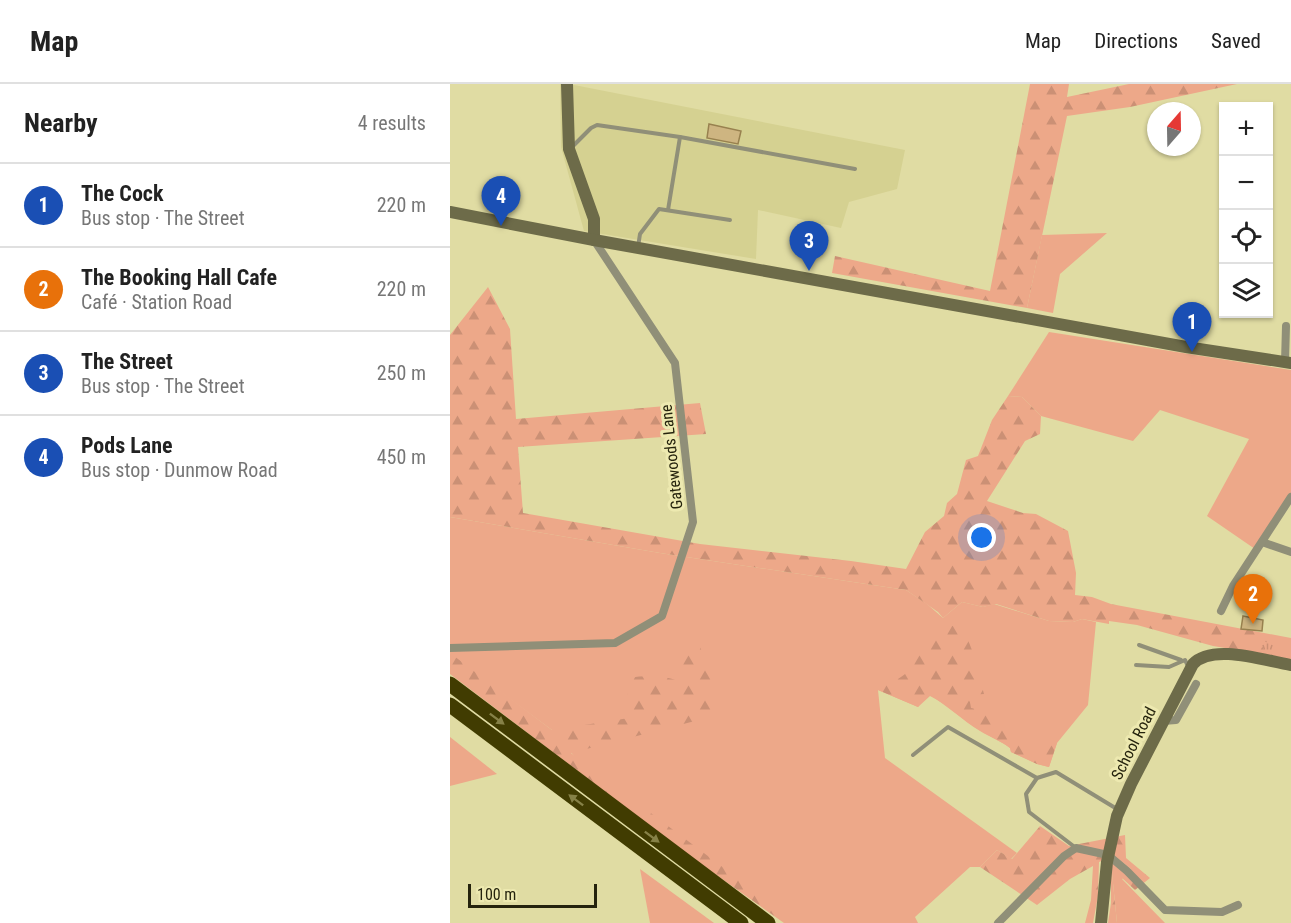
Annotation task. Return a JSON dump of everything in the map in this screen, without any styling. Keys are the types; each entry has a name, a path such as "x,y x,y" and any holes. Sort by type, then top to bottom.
{"highway":[{"path":"450,684 768,923"},
{"path":"450,705 741,923"}],"street":[{"path":"567,84 569,150 594,219 594,240"},
{"path":"450,212 1186,347 1288,363 1286,326"},
{"name":"Gatewoods Lane","path":"450,648 615,643 662,616 693,522 675,363 594,240"},
{"path":"1221,611 1233,586 1291,497"},
{"path":"1262,542 1291,552"},
{"name":"School Road","path":"1101,923 1108,855 1120,810 1163,721 1185,665 1204,655 1226,654 1291,665"},
{"path":"1163,721 1176,720 1196,684"},
{"path":"998,923 1064,856 1076,848 1108,855 1165,910 1222,912 1238,905"}],"lane":[{"path":"569,150 597,125 680,137 855,169"},
{"path":"668,210 680,137"},
{"path":"638,248 640,234 659,209 730,220"},
{"path":"1139,645 1185,665"},
{"path":"1136,664 1165,667 1185,665"},
{"path":"450,713 536,770"},
{"path":"913,755 948,727 1037,778"},
{"path":"1076,848 1029,812 1026,794 1037,778 1056,772 1120,810"}],"shaded area":[{"path":"560,84 905,150 897,189 849,202 841,228 758,210 756,259 584,231 561,147"}],"green space":[{"path":"1030,84 1069,84 1067,97 1129,84 1237,84 1130,107 1067,116 1027,308 832,273 835,256 990,291"},
{"path":"1107,233 1060,274 1053,313 1027,308 1042,235"},
{"path":"488,287 510,329 516,419 700,403 706,434 518,447 523,513 700,544 906,569 925,532 944,516 947,503 957,494 966,460 978,456 992,420 1008,396 1022,397 1041,416 1040,434 1025,441 987,501 1023,513 1036,514 1068,531 1076,573 1075,595 1291,638 1291,659 1213,646 1137,625 1109,621 1109,624 1082,619 1073,622 1049,621 996,604 983,607 962,602 943,618 906,590 660,553 450,517 450,335"},
{"path":"1049,332 1291,370 1291,493 1255,549 1207,516 1249,439 1160,410 1133,441 1041,416 1022,397 1008,396"},
{"path":"450,517 660,553 906,590 943,618 962,602 983,607 994,604 1049,621 1073,622 1082,619 1096,622 1088,705 1057,743 1049,767 1011,752 1010,748 974,727 930,696 918,707 878,690 885,758 1017,853 1011,859 997,850 980,867 970,867 915,917 918,923 793,923 575,757 552,730 452,656 450,653"},
{"path":"933,621 961,628 970,644 984,694 969,696 971,708 1003,714 1005,727 1018,732 1037,748 1046,740 1057,743 1049,767 1011,752 1010,748 973,727 928,694 918,707 878,690 900,678 909,670 916,646 934,638"},
{"path":"696,634 722,714 571,753 797,923 784,923 691,857 450,674 450,653 552,730 629,718 627,678 656,676 685,684 677,644"},
{"path":"1259,641 1291,646 1290,659 1267,655"},
{"path":"450,737 497,774 450,786"},
{"path":"1040,826 1069,846 1125,835 1126,858 1150,878 1135,890 1122,878 1131,869 1115,856 1099,862 1098,896 1093,923 1085,923 1091,900 1093,866 1070,879 1037,905 980,867 997,850 1012,859"},
{"path":"1115,856 1132,870 1122,879 1165,923 1117,923 1111,863"},
{"path":"1111,863 1117,923 1108,923 1111,903"},
{"path":"640,869 714,923 650,923"}],"building":[{"path":"709,124 741,131 738,144 707,138"},
{"path":"1243,616 1263,620 1262,631 1241,629"}],"place":[{"name":"Pods Lane","path":"501,226"},
{"name":"The Street","path":"809,271"},
{"name":"The Cock","path":"1192,352"},
{"name":"The Booking Hall Cafe","path":"1253,624"}]}
